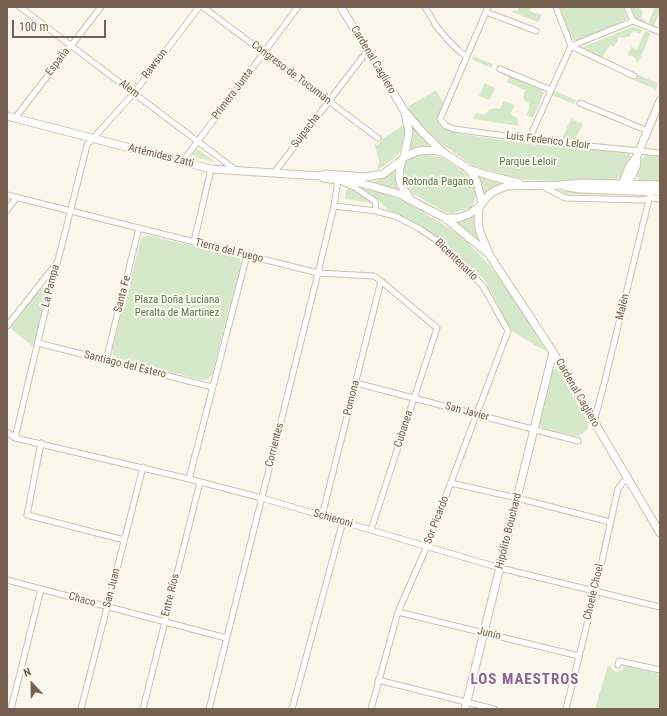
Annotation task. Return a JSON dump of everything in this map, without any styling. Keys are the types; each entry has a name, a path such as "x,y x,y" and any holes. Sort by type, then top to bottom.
{"main road":[{"name":"Cardenal Cagliero","path":"341,7 405,112 424,134 444,153"},
{"path":"624,187 630,180 637,164 636,158 660,100"},
{"name":"Cardenal Cagliero","path":"403,159 409,132 405,112"},
{"name":"Artémides Zatti","path":"7,116 211,168 319,176 376,186 411,200"},
{"path":"527,185 469,169 444,153 434,150 418,151 403,159 400,168 401,185 411,200 445,218 458,218 469,214 494,191 507,186 561,185 580,189 660,186"},
{"name":"Artémides Zatti","path":"319,176 326,174 365,177 375,176 383,174 403,159"},
{"path":"469,169 477,182 480,205"},
{"path":"624,187 651,195 660,192"},
{"name":"Cardenal Cagliero","path":"480,205 478,222 480,232 490,256 553,352 660,533"},
{"name":"Cardenal Cagliero","path":"445,218 490,256"},
{"name":"Hipólito Bouchard","path":"466,705 553,352"}],"street":[{"name":"Alem","path":"20,7 238,171"},
{"name":"España","path":"15,118 101,7"},
{"name":"Rawson","path":"94,138 134,93 199,7"},
{"name":"Congreso de Tucumán","path":"203,7 378,138"},
{"name":"Primera Junta","path":"183,161 298,7"},
{"path":"425,7 447,39 467,56 487,9 536,31"},
{"path":"556,7 571,46 634,76"},
{"path":"628,7 633,21"},
{"path":"529,139 571,46 633,21 660,32"},
{"name":"Suipacha","path":"274,173 368,50"},
{"name":"Luis Federico Leloir","path":"467,56 440,119 446,126 454,129 574,145 660,152"},
{"path":"500,70 551,90"},
{"path":"580,104 648,131"},
{"name":"La Pampa","path":"15,438 57,262 72,210 87,145 94,138"},
{"path":"194,242 211,168"},
{"path":"338,180 354,187 375,201 376,211"},
{"name":"Corrientes","path":"209,709 318,273 334,206 338,180"},
{"path":"541,185 565,198 641,200 651,195 660,199"},
{"name":"Tierra del Fuego","path":"7,195 72,210 318,273 374,276 382,281 437,328"},
{"name":"Malén","path":"594,422 651,195"},
{"path":"7,210 17,197"},
{"name":"Bicentenario","path":"334,206 376,211 395,216 420,229 439,242 483,286 508,331"},
{"name":"Santa Fe","path":"106,360 139,228"},
{"path":"189,478 247,255"},
{"path":"7,326 57,262"},
{"name":"Pomona","path":"322,516 382,281"},
{"name":"Cubanea","path":"371,530 437,328"},
{"name":"Sor Picardo","path":"371,709 398,612 427,546 508,331"},
{"name":"Santiago del Estero","path":"38,343 212,387"},
{"name":"San Javier","path":"356,383 578,441"},
{"name":"Schieroni","path":"7,432 15,438 189,478 262,498 500,568 660,607"},
{"path":"41,443 27,515 124,540"},
{"name":"San Juan","path":"81,709 143,467"},
{"name":"Choele Choel","path":"566,709 595,592 619,485 628,480"},
{"name":"Entre Ríos","path":"143,709 200,482"},
{"path":"451,483 610,522"},
{"path":"292,709 343,522"},
{"name":"Chaco","path":"7,580 226,638"},
{"path":"11,709 41,589"},
{"name":"Junín","path":"398,612 579,656"},
{"path":"618,664 619,661 660,670"},
{"path":"378,680 466,705 494,709"}],"green space":[{"path":"519,7 532,7 530,11 542,15 538,22 512,12 513,10 517,11"},
{"path":"560,7 623,7 627,18 624,22 575,41 571,38"},
{"path":"631,7 640,8 643,13 641,18 646,21 645,24 638,21"},
{"path":"650,7 660,7 660,11 654,26 648,23 654,9"},
{"path":"632,27 642,30 640,34 633,31 630,36 624,38 619,37 614,47 610,45 602,58 583,50 583,47"},
{"path":"645,31 651,33 638,63 634,57 628,55 631,47 637,49"},
{"path":"473,56 493,64 491,68 471,59"},
{"path":"638,75 658,83 656,89 635,81"},
{"path":"509,76 542,90 544,93 533,118 526,115 530,106 523,97 525,90 507,82"},
{"path":"485,83 495,88 490,100 479,96"},
{"name":"Parque Leloir","path":"436,90 443,102 439,119 444,127 451,131 522,143 627,153 630,155 630,158 621,177 614,180 527,180 510,177 472,165 434,139 406,108"},
{"path":"553,90 576,100 574,104 551,95"},
{"path":"504,101 515,105 510,114 517,118 519,126 473,119 476,113 484,115 489,110 495,108 500,109"},
{"path":"571,119 583,124 575,140 562,138"},
{"path":"405,124 405,137 398,155 377,170 379,162 375,144 378,145 382,139"},
{"name":"Rotonda Pagano","path":"414,125 431,145 430,146 410,148 412,126"},
{"path":"197,149 214,162 195,157 192,154"},
{"name":"Rotonda Pagano","path":"419,154 443,158 467,174 474,185 476,192 473,205 470,208 453,213 444,212 412,193 403,177 403,166 405,161"},
{"path":"645,155 660,156 660,182 640,181 638,179 637,172 641,160"},
{"name":"Rotonda Pagano","path":"393,171 395,172 399,191 375,182"},
{"name":"Rotonda Pagano","path":"479,175 502,182 502,184 486,193 484,192 478,176"},
{"path":"361,187 375,190 406,202 446,226 464,239 492,268 505,285 547,352 510,330 492,293 488,289 487,283 476,271 470,270 441,241 420,227 387,209 376,198"},
{"path":"350,188 373,202 371,203 345,199 346,190"},
{"path":"559,191 645,194 646,195 564,194"},
{"name":"Rotonda Pagano","path":"473,214 475,215 476,230 482,244 454,222"},
{"name":"Plaza Doña Luciana Peralta de Martínez","path":"146,235 236,256 240,259 241,264 212,375 208,379 202,380 117,358 113,355 112,350 141,239"},
{"path":"44,288 46,292 34,347 10,328 41,289"},
{"path":"554,369 559,372 589,424 587,430 579,436 543,428 540,425 551,372"},
{"path":"608,665 616,672 621,671 625,666 660,674 660,709 595,709"}],"district":[{"name":"LOS MAESTROS","path":"525,680"}]}
